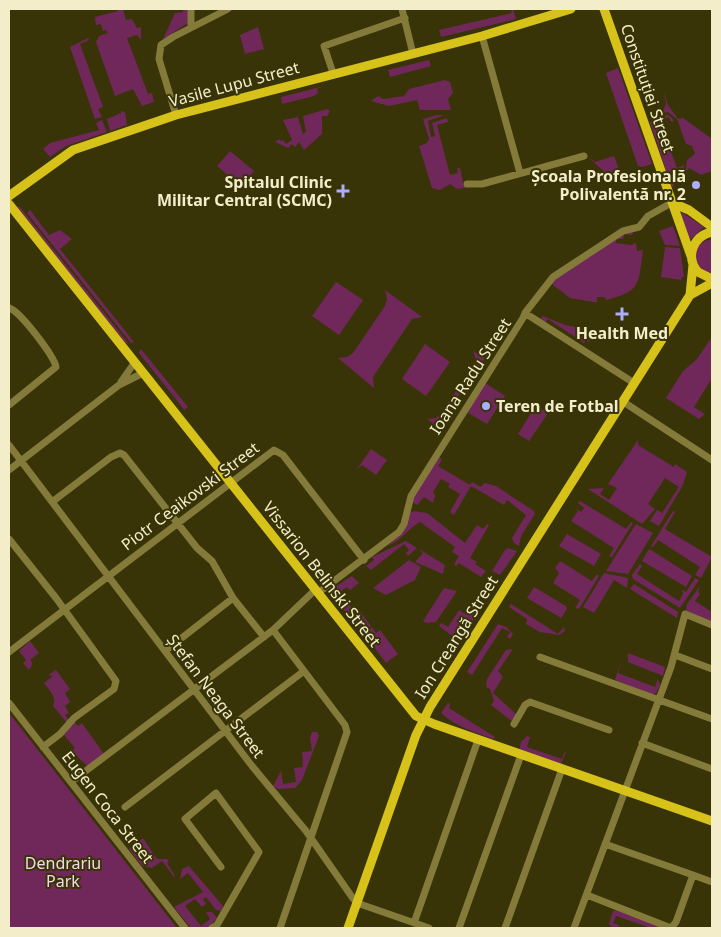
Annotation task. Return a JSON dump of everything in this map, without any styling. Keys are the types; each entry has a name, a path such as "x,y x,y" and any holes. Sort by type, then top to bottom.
{"main road":[{"name":"Vasile Lupu Street","path":"9,196 73,150 176,115 482,36 571,9"},
{"name":"Constituției Street","path":"604,9 660,171 674,203 676,217 692,261"},
{"path":"674,203 689,210 712,226"},
{"name":"Vissarion Belinski Street","path":"9,204 408,709 423,720 712,821"},
{"path":"712,232 700,237 695,243 692,261 702,275 712,281"},
{"name":"Ion Creangă Street","path":"690,295 692,261"},
{"name":"Ion Creangă Street","path":"348,928 423,720 479,627 690,295 712,281"}],"street":[{"path":"191,9 191,27"},
{"path":"176,115 158,53 164,43 228,9"},
{"path":"402,9 413,54"},
{"path":"333,73 324,46 405,18"},
{"path":"482,36 520,173"},
{"path":"467,184 482,184 584,156"},
{"name":"Ioana Radu Street","path":"71,782 264,637 316,592 364,560 402,529 411,496 525,313 553,277 623,231 639,227 648,216 674,203"},
{"path":"9,308 18,314 53,358 56,367 9,404"},
{"path":"525,313 634,383"},
{"path":"119,384 135,362"},
{"path":"9,470 119,384 143,373"},
{"path":"622,401 712,460"},
{"name":"Ștefan Neaga Street","path":"9,444 225,731 311,837 357,903"},
{"name":"Piotr Ceaikovski Street","path":"9,652 231,484 270,452 278,451 364,560"},
{"path":"52,502 106,460 120,453 130,459 198,548 212,561 233,598 264,637"},
{"path":"9,539 115,679 116,684 110,692 74,718 60,734 43,747"},
{"path":"165,651 233,598"},
{"path":"574,928 675,655 685,614 712,625"},
{"path":"273,630 347,732 280,928"},
{"path":"675,655 712,669"},
{"path":"540,657 712,719"},
{"path":"126,807 304,671"},
{"path":"514,724 525,705 530,702 609,730"},
{"name":"Eugen Coca Street","path":"9,703 185,928"},
{"path":"414,923 478,740"},
{"path":"642,742 712,769"},
{"path":"459,928 521,755"},
{"path":"505,928 562,769"},
{"path":"212,928 217,925 260,852 216,793 185,819 221,867"},
{"path":"605,844 712,882"},
{"path":"587,895 670,928 676,922 693,875"},
{"path":"357,903 429,928"}],"green space":[{"path":"118,9 123,9 126,20 132,19 137,28 141,27 141,40 137,35 127,38 148,94 152,93 154,102 142,106 133,89 115,96 96,42 99,36 108,33 106,30 103,31 101,24 96,25 95,17 118,11"},
{"path":"183,9 188,9 188,23 163,39 175,13 183,12"},
{"path":"511,9 513,9 516,19 441,37 439,30 512,13"},
{"path":"258,27 264,49 245,54 240,35"},
{"path":"88,38 89,40 80,44 103,107 98,109 102,117 95,119 70,47"},
{"path":"429,60 431,66 390,77 388,70"},
{"path":"618,68 652,164 642,167 638,166 606,73"},
{"path":"445,80 450,82 453,93 448,99 451,110 420,110 417,100 389,106 371,101 378,96 383,99 404,96 409,89"},
{"path":"324,86 317,89 318,93 314,96 282,104 281,97"},
{"path":"664,92 668,105 678,119 683,118 712,139 712,171 701,175 689,168 680,179 687,160 695,154 692,146 686,144 677,119 668,112 662,113 666,104"},
{"path":"327,109 330,111 327,116 322,116 322,134 304,150 299,142 295,147 292,144 288,148 275,142 279,139 280,141 283,140 286,144 292,140 283,120 298,117 303,134 306,132 303,116"},
{"path":"121,111 125,112 127,125 110,131 107,119 121,113"},
{"path":"444,115 428,121 431,137 435,136 432,123 447,118 448,122 437,125 450,175 458,173 457,168 460,168 464,187 477,186 457,189 450,184 440,190 432,188 419,146 427,143 429,139 423,119"},
{"path":"665,115 670,116 674,121 671,122 669,117 658,122 660,122 677,168 685,165 672,188 650,122 660,116 665,117"},
{"path":"102,120 107,132 66,146 50,157 43,149 50,143 99,130 96,123"},
{"path":"230,151 254,171 242,187 217,166"},
{"path":"614,156 621,175 612,179 588,157 595,162"},
{"path":"19,206 129,344 124,342 17,207"},
{"path":"30,210 49,235 60,230 72,239 60,249 134,342 131,343 27,213"},
{"path":"683,213 704,227 690,240 680,215"},
{"path":"673,226 680,246 665,245 659,231"},
{"path":"626,232 633,232 632,235 624,234 623,239 616,239 616,243 631,245 636,243 637,251 643,250 639,278 632,289 618,297 606,300 605,297 597,297 597,302 594,302 570,298 553,285 553,281 561,274"},
{"path":"712,239 712,275 700,267 697,262 696,250 704,241"},
{"path":"665,247 680,248 684,277 681,280 661,277"},
{"path":"336,282 363,300 339,335 312,316"},
{"path":"385,290 422,317 412,319 373,377 374,388 338,358 347,357 353,353 385,306 387,299"},
{"path":"543,316 565,325 596,331 589,342 586,340 584,343 548,319 545,323 540,319"},
{"path":"712,337 712,378 694,407 705,414 699,419 666,398 683,371 697,359"},
{"path":"425,344 450,362 426,396 402,379"},
{"path":"141,349 188,407 184,410 139,353"},
{"path":"473,351 485,358 475,374 473,373 438,428 427,419 436,418 441,413 473,366 476,360"},
{"name":"Teren de Fotbal","path":"485,383 505,396 487,424 467,412"},
{"path":"536,405 548,413 529,441 518,434"},
{"path":"638,440 638,445 674,467 675,464 687,472 683,485 659,526 650,521 657,510 662,513 679,487 665,478 648,504 655,509 642,524 588,489 604,488 600,494 609,500 617,488 608,484"},
{"path":"371,449 387,460 376,475 362,465 357,469"},
{"path":"439,457 442,460 438,466 470,485 472,482 481,487 484,483 496,486 534,511 535,514 521,536 519,546 514,543 512,538 526,515 507,500 504,505 471,486 454,515 450,512 460,494 448,487 450,484 441,479 433,492 435,496 433,503 424,497 417,505 412,502 415,493"},
{"path":"580,501 626,529 631,522 633,523 612,557 609,556 614,548 571,521 578,511 575,508 581,512 584,508 578,503"},
{"path":"414,511 427,513 465,543 477,525 483,529 487,524 489,525 470,558 477,562 475,564 486,571 481,577 459,563 456,566 454,564 459,556 452,552 455,547 420,522 397,541 387,546 400,535 409,513"},
{"path":"673,511 675,512 665,529 712,557 701,578 695,575 700,567 658,540 653,547 651,546"},
{"path":"636,524 653,533 628,574 606,571"},
{"path":"567,534 601,554 594,566 559,546"},
{"path":"406,541 417,548 408,556 406,553 409,550 404,544 371,570 366,566 374,560 372,557"},
{"path":"508,548 517,551 500,575 492,571"},
{"path":"419,549 445,565 443,574 415,562 423,553"},
{"path":"648,550 651,550 692,576 686,587 642,561"},
{"path":"409,560 421,567 415,580 386,595 373,588"},
{"path":"560,561 592,581 597,574 599,576 579,609 575,608 580,600 553,583 559,573 555,568"},
{"path":"640,564 642,566 637,574 679,601 683,594 682,590 686,592 695,578 699,580 680,608 633,579 632,575"},
{"path":"604,573 628,578 627,588 614,580 594,613 583,607"},
{"path":"352,576 359,583 350,590 347,587 340,592 356,614 360,611 371,626 362,632 330,593 330,590"},
{"path":"634,584 678,612 677,618 630,589"},
{"path":"700,586 698,592 700,594 695,601 712,612 712,623 686,611 687,604"},
{"path":"534,587 566,606 567,609 561,618 527,598"},
{"path":"444,588 457,591 436,622 426,623 423,621"},
{"path":"511,604 558,634 564,627 565,631 559,635 540,632 526,624 527,619 509,607"},
{"path":"469,608 477,614 460,642 439,626 441,623 448,627 459,610 465,614"},
{"path":"498,624 506,627 513,634 510,639 507,637 510,632 502,628 472,675 467,672"},
{"path":"372,627 376,633 380,630 398,654 386,663 364,634"},
{"path":"30,641 39,653 31,659 32,665 29,670 23,663 26,660 19,651"},
{"path":"513,649 498,671 503,677 493,693 517,715 513,722 491,705 494,701 490,689 486,687 487,679 506,650"},
{"path":"628,653 665,667 663,676 628,662"},
{"path":"621,661 618,673 655,687 658,679 660,685 656,693 652,695 615,680"},
{"path":"56,670 70,689 65,693 70,702 65,706 69,713 65,715 70,721 67,723 53,706 54,700 51,691 44,683 53,676 48,675"},
{"path":"448,703 450,704 449,708 495,737 493,739 459,726 447,718 441,713"},
{"name":"Dendrariu Park","path":"9,713 177,928 9,928"},
{"path":"74,721 78,726 82,723 104,754 87,766 72,751 75,748 64,735"},
{"path":"312,732 317,732 319,736 302,780 295,788 278,789 273,786 281,771 283,784 296,782 294,768 303,767 302,752 312,751 310,738"},
{"path":"527,736 530,737 527,747 562,759 565,751 561,764 519,751 521,742"},
{"path":"143,838 157,859 167,859 169,861 167,863 175,878 162,861 152,868 142,866 129,849"},
{"path":"189,866 223,906 221,911 216,910 206,897 203,899 206,904 202,907 195,899 185,906 201,926 210,919 206,912 212,912 217,918 208,928 191,928 174,907 203,892 188,873 180,879 182,869"},
{"path":"616,910 666,928 651,928 616,916 613,923 619,925 618,928 612,928 609,924 613,911"}],"place":[{"name":"Școala Profesională Polivalentă nr. 2","path":"696,185"},
{"name":"Spitalul Clinic Militar Central (SCMC)","path":"343,191"},
{"name":"Health Med","path":"622,314"},
{"name":"Teren de Fotbal","path":"486,406"}]}
